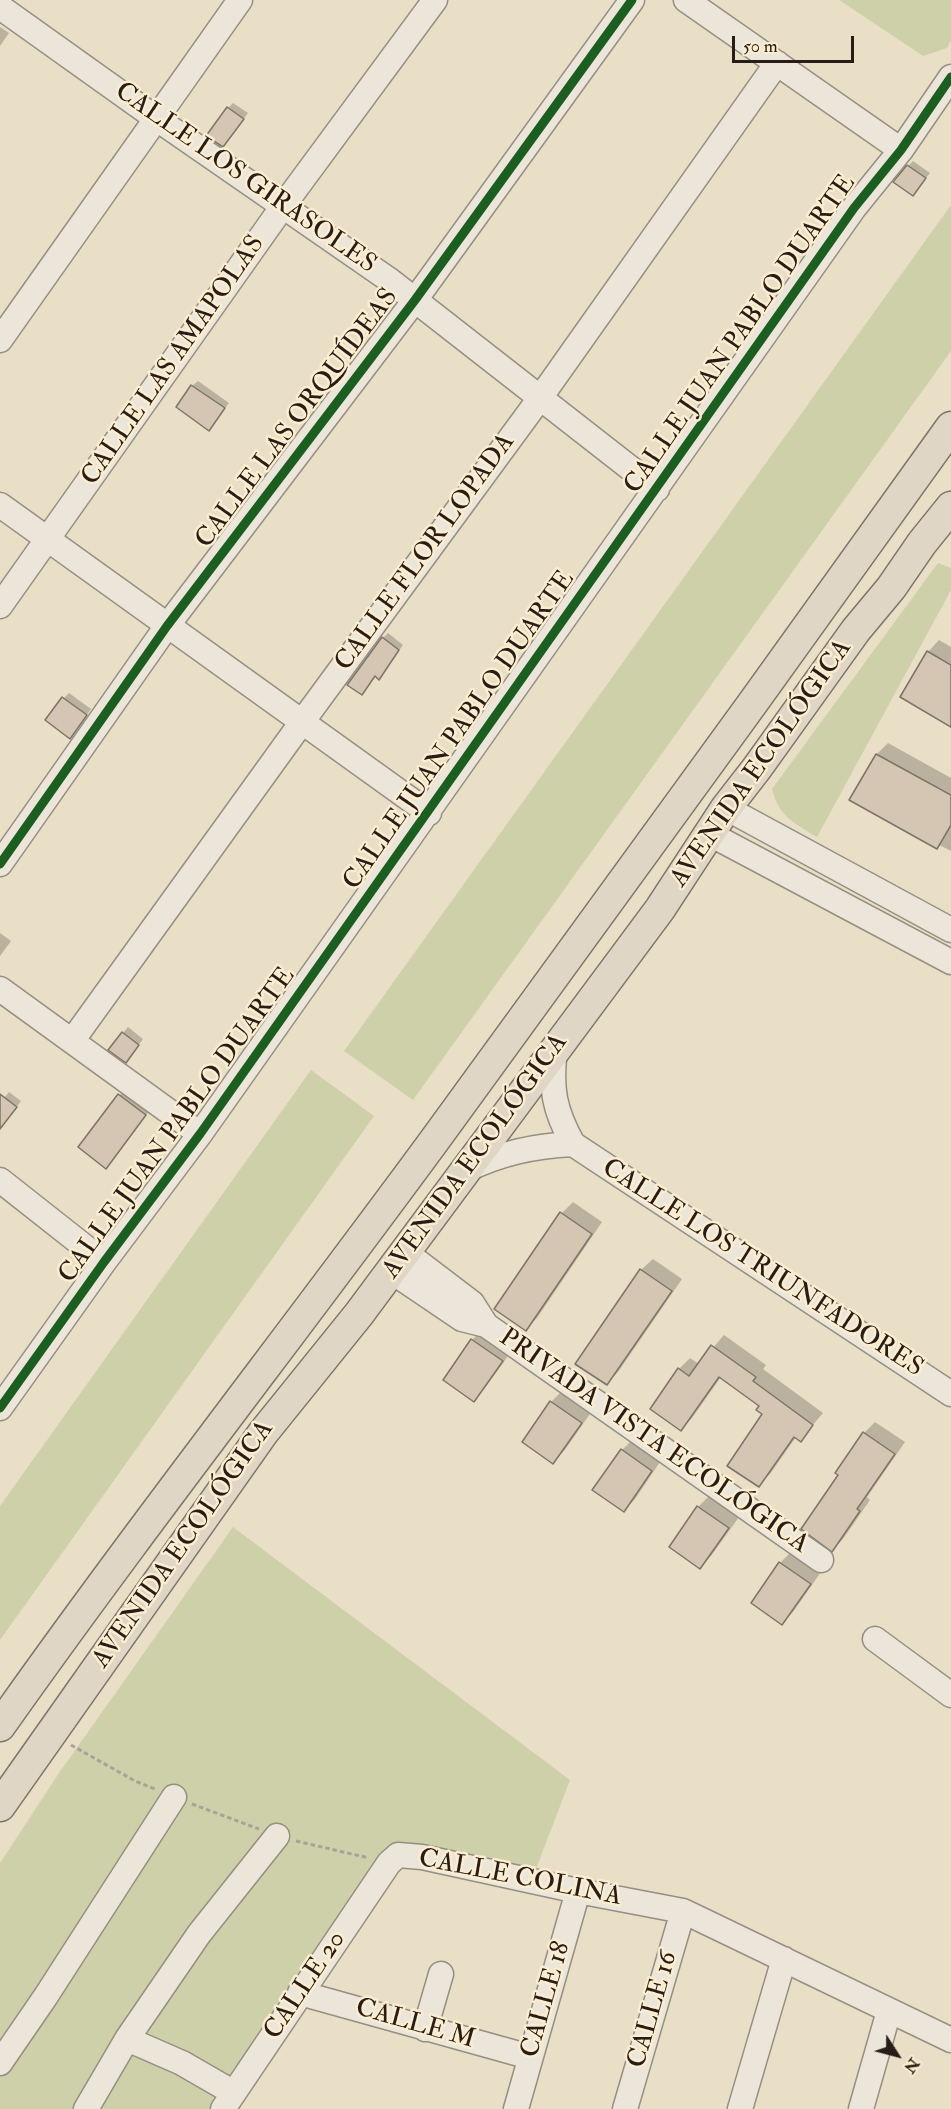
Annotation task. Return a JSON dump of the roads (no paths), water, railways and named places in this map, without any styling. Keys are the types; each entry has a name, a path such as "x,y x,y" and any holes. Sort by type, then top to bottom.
{"main road":[{"path":"0,1726 232,1409 434,1140 951,427"},
{"name":"AVENIDA ECOLÓGICA","path":"0,1806 263,1433 359,1314 660,909 726,808 856,630 891,588 922,543 951,507"}],"street":[{"path":"0,340 240,0"},
{"name":"CALLE LAS AMAPOLAS","path":"0,606 283,206 435,0"},
{"name":"CALLE LAS ORQUÍDEAS","path":"0,864 167,626 415,300 632,0"},
{"path":"686,0 901,150"},
{"name":"CALLE LOS GIRASOLES","path":"0,7 415,300 657,489"},
{"name":"CALLE FLOR LOPADA","path":"72,1041 540,398 777,63"},
{"name":"CALLE JUAN PABLO DUARTE","path":"0,1408 200,1134 429,813 854,208 901,150 951,77"},
{"path":"0,505 429,813"},
{"path":"726,808 951,930"},
{"path":"708,833 951,962"},
{"path":"0,989 200,1134"},
{"name":"CALLE LOS TRIUNFADORES","path":"555,1049 552,1074 554,1098 561,1122 573,1144 951,1394"},
{"path":"466,1170 490,1158 517,1150 544,1145 573,1144"},
{"path":"0,1180 104,1263"},
{"name":"PRIVADA VISTA ECOLÓGICA","path":"398,1261 462,1319 486,1324 821,1560"},
{"path":"874,1640 951,1695"},
{"path":"0,2063 46,1996 174,1797"},
{"path":"86,2109 127,2039 199,1934 277,1836"},
{"name":"CALLE COLINA","path":"389,1863 398,1855 422,1857 683,1911 951,2040"},
{"name":"CALLE 20","path":"229,2101 389,1863"},
{"name":"CALLE 18","path":"520,2108 530,2057 578,1891"},
{"name":"CALLE 16","path":"625,2109 683,1911"},
{"path":"740,2109 784,1959"},
{"path":"425,2029 441,1974"},
{"name":"CALLE M","path":"300,1993 530,2057"},
{"path":"861,2109 889,2011"},
{"path":"127,2039 183,2063 229,2101"}]}
